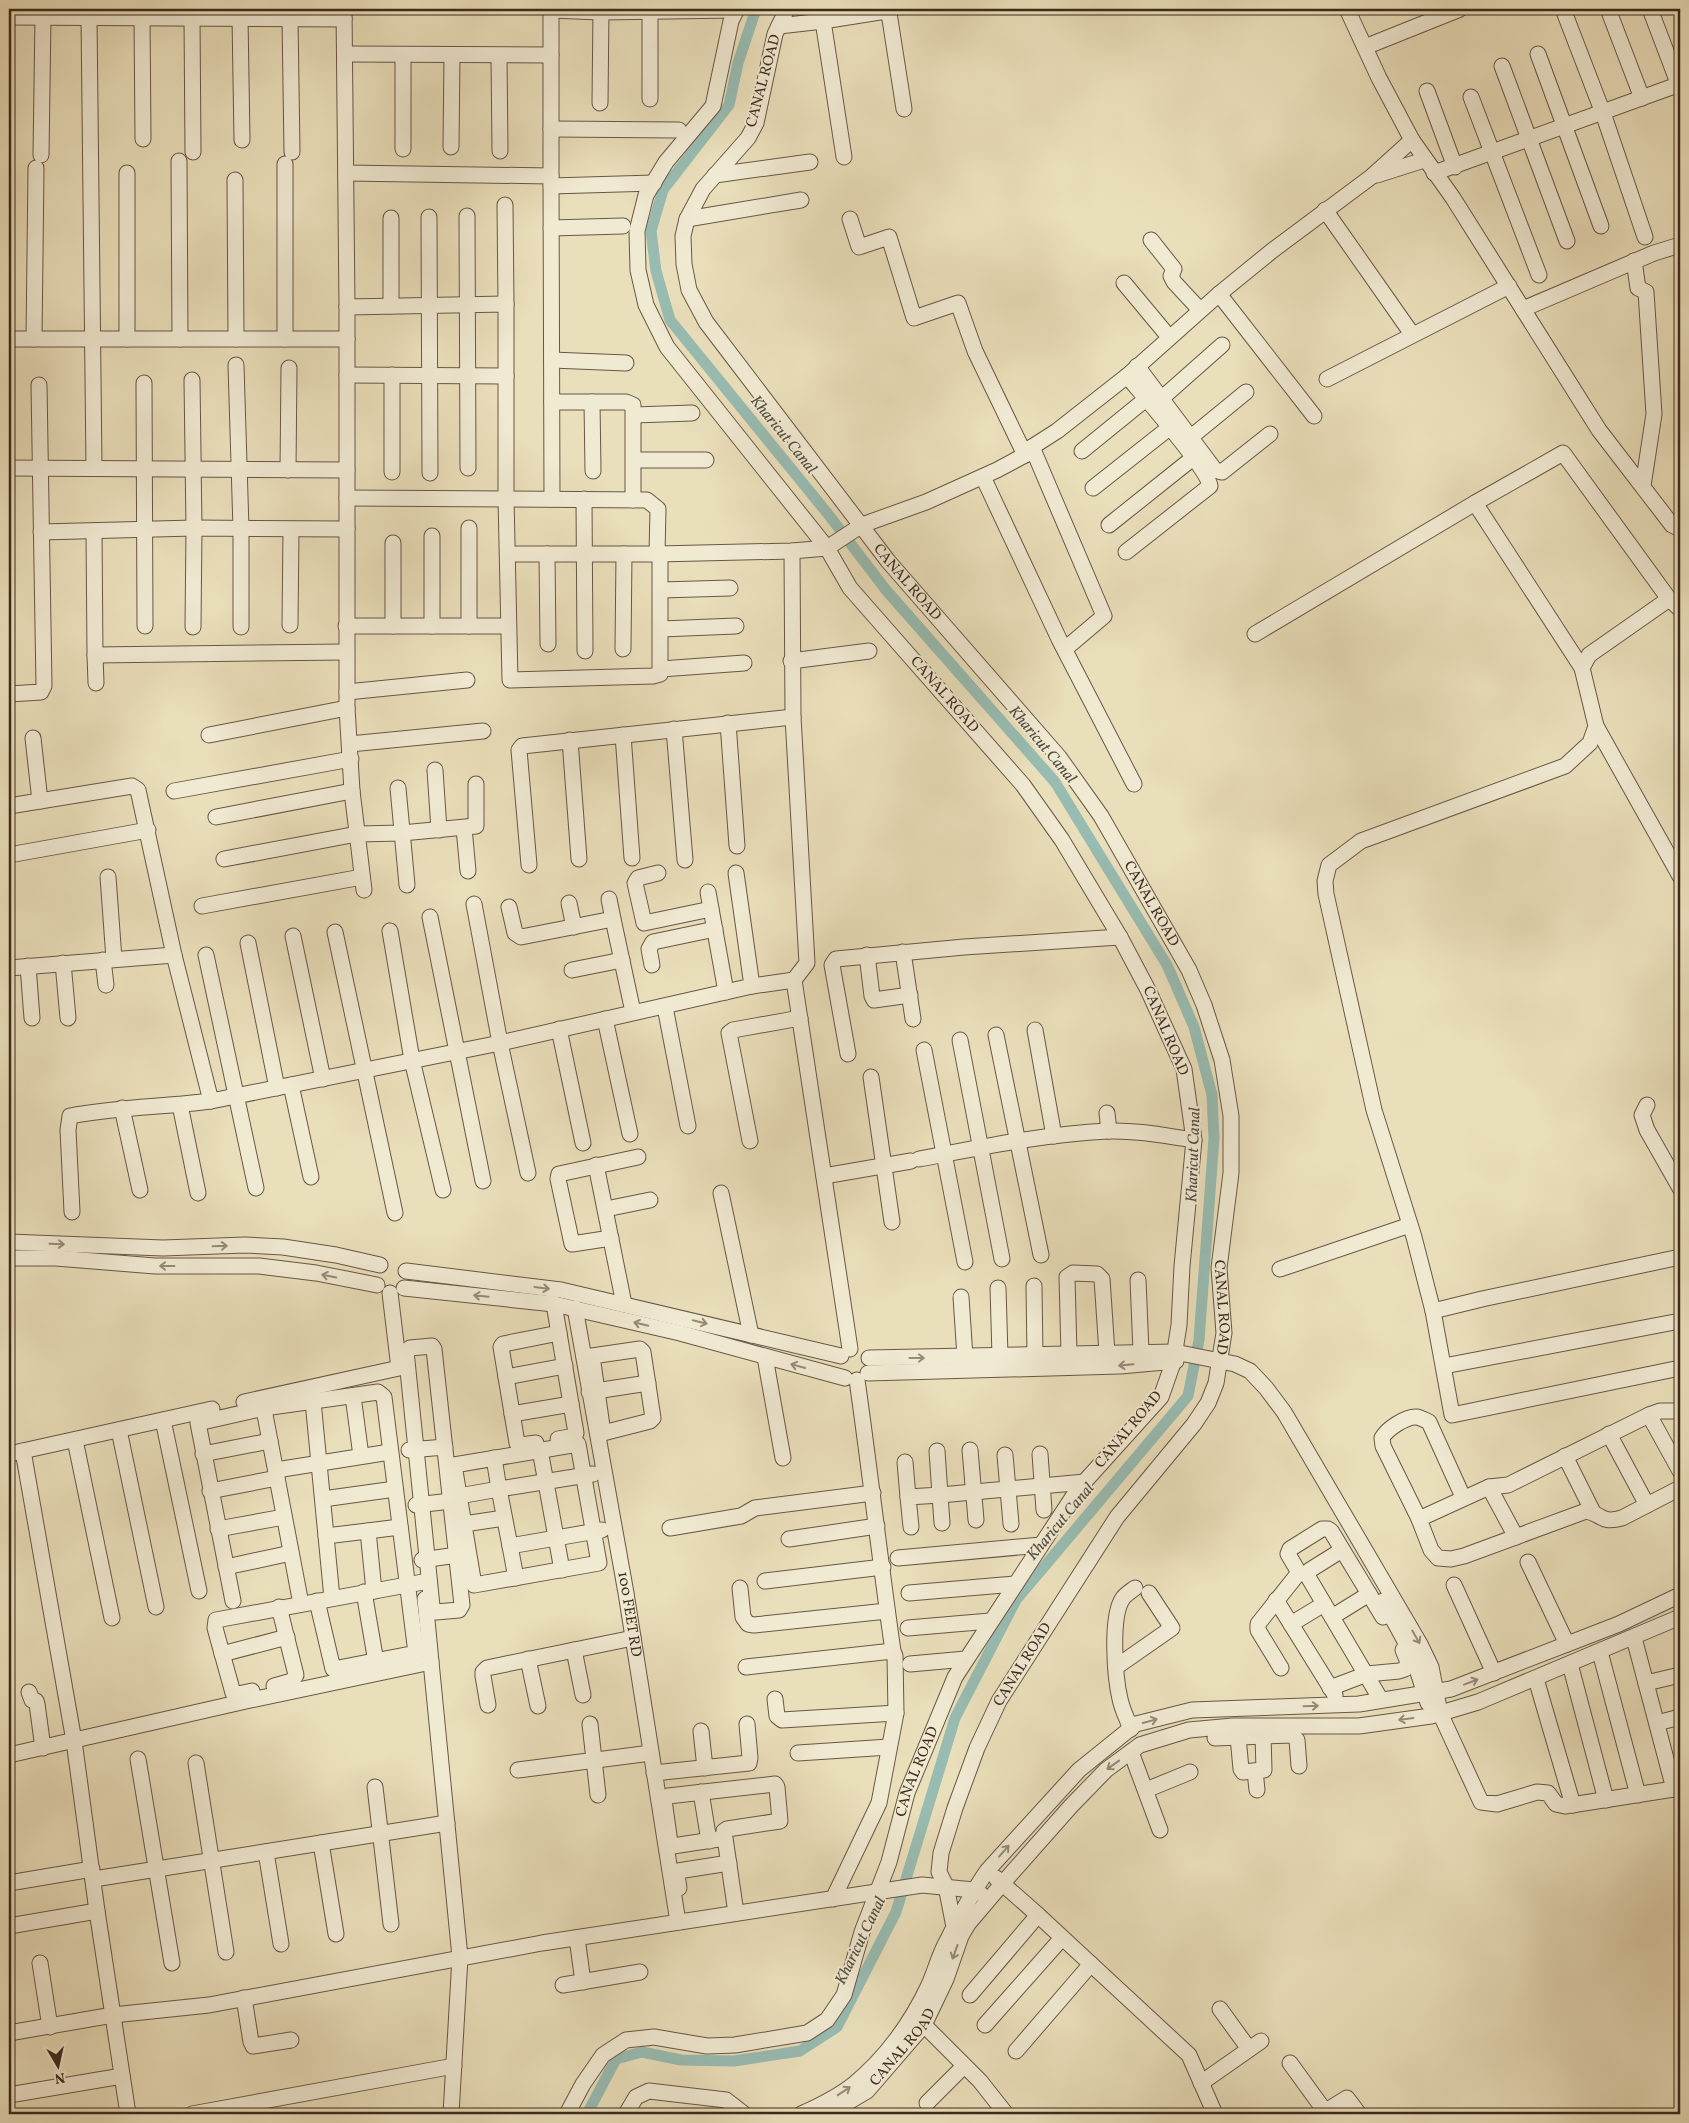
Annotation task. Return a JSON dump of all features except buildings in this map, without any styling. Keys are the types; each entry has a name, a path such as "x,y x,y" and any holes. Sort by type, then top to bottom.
{"street":[{"path":"552,499 551,9 736,9"},
{"name":"CANAL ROAD","path":"567,2114 583,2084 603,2055 626,2040 654,2037 706,2046 735,2046 807,2033 827,2020 844,1995 862,1932 880,1891 907,1793 951,1686 990,1621 1084,1482 1161,1397 1168,1380 1175,1357 1179,1325 1189,1181 1194,1140 1184,1069 1148,990 1120,937 1062,840 1023,784 850,588 829,552 716,411 667,346 646,305 638,270 637,231 646,195 666,162 713,106 736,9"},
{"name":"CANAL ROAD","path":"787,9 779,26 756,122 748,138 703,189 687,219 683,236 684,264 689,290 706,322 858,528 1059,756 1101,816 1189,970 1204,1005 1222,1060 1231,1116 1230,1173 1219,1268 1224,1333 1216,1383 1204,1410 1194,1424 1117,1517 998,1700 977,1748 941,1853 940,1872 946,1886 954,1927"},
{"path":"1347,9 1412,140 1424,160 1453,198 1599,430 1672,525 1680,529"},
{"path":"1365,46 1460,9"},
{"path":"1563,9 1603,113 1645,237"},
{"path":"1608,9 1642,98"},
{"path":"1434,173 1680,85 1650,9"},
{"path":"600,103 601,10"},
{"path":"650,10 650,99"},
{"path":"779,26 886,11 889,13 904,109"},
{"path":"9,17 290,18 344,14 346,54 347,708 352,791 363,884 202,906"},
{"path":"89,16 94,468"},
{"path":"34,339 43,17"},
{"path":"142,17 143,139"},
{"path":"240,17 242,140"},
{"path":"192,18 193,152"},
{"path":"285,338 290,18"},
{"path":"823,21 844,157"},
{"path":"346,54 551,55"},
{"path":"1538,54 1566,126 1601,226"},
{"path":"403,55 403,149"},
{"path":"451,147 452,55"},
{"path":"499,56 500,151"},
{"path":"1502,66 1567,241"},
{"path":"1427,91 1455,167"},
{"path":"1471,97 1539,275"},
{"path":"551,129 679,130"},
{"path":"508,554 829,552 858,528 926,502 983,476 1029,451 1132,371 1219,294 1325,210 1371,178 1412,140"},
{"path":"1371,178 1424,160"},
{"path":"179,161 180,339"},
{"path":"715,176 810,162"},
{"path":"127,173 127,339"},
{"path":"346,173 551,181 654,182"},
{"path":"235,180 236,339"},
{"path":"687,219 801,200"},
{"path":"347,498 506,498 647,500 658,509 661,590 660,674 653,676 510,680 507,626 508,554 506,498 506,205"},
{"path":"1325,210 1412,334"},
{"path":"467,216 468,468"},
{"path":"429,217 430,473"},
{"path":"391,218 391,306"},
{"path":"850,219 859,247 889,238 914,318 958,304 975,351 1029,451 1104,616 1065,649"},
{"path":"551,228 623,226"},
{"path":"1151,240 1171,263 1174,269 1172,276 1174,282 1200,310"},
{"path":"1523,309 1634,261 1680,245"},
{"path":"1634,261 1638,288 1646,292 1654,414 1642,486"},
{"path":"1124,283 1169,337"},
{"path":"1327,379 1509,286"},
{"path":"1219,294 1314,416"},
{"path":"347,307 506,304"},
{"path":"9,339 347,339"},
{"path":"1161,399 1222,345"},
{"path":"552,360 626,363"},
{"path":"236,365 241,529 241,627"},
{"path":"288,470 289,368"},
{"path":"1132,371 1161,399 1215,470 1222,472 1270,434"},
{"path":"1126,552 1210,486 1209,479 1194,458 1146,399 1132,371"},
{"path":"347,375 506,376"},
{"path":"392,375 392,472"},
{"path":"192,380 194,469 193,627"},
{"path":"144,383 145,626"},
{"path":"9,694 41,692 44,686 39,385"},
{"path":"1190,437 1246,392"},
{"path":"1082,451 1146,399"},
{"path":"552,402 630,402 634,408 633,500"},
{"path":"592,402 593,471"},
{"path":"634,415 692,413"},
{"path":"1094,488 1169,428"},
{"path":"1255,634 1563,453 1675,604 1589,655 1582,668"},
{"path":"1109,525 1194,458"},
{"path":"634,460 706,460"},
{"path":"9,468 347,470"},
{"path":"983,476 1065,649 1134,784"},
{"path":"584,499 585,651"},
{"path":"1475,503 1582,668 1596,726 1680,876"},
{"path":"41,532 194,528 347,529"},
{"path":"469,528 469,626"},
{"path":"94,530 96,683"},
{"path":"290,624 291,530"},
{"path":"432,536 432,626"},
{"path":"393,543 393,626"},
{"path":"72,1212 68,1130 70,1116 122,1108 180,1105 211,1101 500,1043 752,986 794,980 807,963 793,717 792,551"},
{"path":"547,554 548,644"},
{"path":"624,554 624,649"},
{"path":"661,590 730,588"},
{"path":"346,626 507,626"},
{"path":"661,629 736,626"},
{"path":"792,661 868,651"},
{"path":"95,655 346,652"},
{"path":"661,669 744,663"},
{"path":"347,692 467,680"},
{"path":"209,735 347,708"},
{"path":"529,865 520,748 522,746 793,717"},
{"path":"728,723 737,846"},
{"path":"1452,1415 1433,1311 1410,1224 1374,1110 1333,930 1325,880 1329,865 1361,841 1565,766 1590,744 1596,726"},
{"path":"674,729 685,860"},
{"path":"174,791 350,751 483,731"},
{"path":"623,735 632,858"},
{"path":"33,738 40,801"},
{"path":"570,740 579,859"},
{"path":"435,770 439,830"},
{"path":"224,859 357,834 402,833 476,826 476,784"},
{"path":"9,806 135,787 148,830 174,954 211,1101"},
{"path":"398,788 407,884"},
{"path":"216,817 352,791"},
{"path":"464,828 468,871"},
{"path":"9,854 148,830"},
{"path":"658,873 638,878 635,883 644,923 712,909"},
{"path":"736,873 752,986"},
{"path":"106,985 108,960 108,877"},
{"path":"708,892 726,992"},
{"path":"609,899 634,1012"},
{"path":"569,903 574,927"},
{"path":"474,904 500,1043 528,1173"},
{"path":"509,907 515,932 521,937 613,920"},
{"path":"430,917 483,1181"},
{"path":"652,965 649,949 653,942 715,929"},
{"path":"390,931 412,1060 443,1190"},
{"path":"335,932 395,1213"},
{"path":"293,936 323,1079"},
{"path":"848,1054 832,965 836,959 903,952 1120,937"},
{"path":"248,943 284,1087 310,1177"},
{"path":"903,952 913,1019"},
{"path":"9,968 174,954"},
{"path":"206,955 256,1188"},
{"path":"867,955 874,1000 910,995"},
{"path":"572,970 622,960"},
{"path":"63,963 68,1018"},
{"path":"28,966 32,1018"},
{"path":"794,980 824,1176 846,1353 838,1365 839,1370 857,1377"},
{"path":"665,1007 688,1126"},
{"path":"750,1141 729,1032 800,1018"},
{"path":"605,1019 630,1134"},
{"path":"559,1029 584,1143"},
{"path":"1035,1030 1054,1136"},
{"path":"996,1035 1041,1255"},
{"path":"960,1040 1002,1259"},
{"path":"924,1050 965,1262"},
{"path":"871,1077 892,1222"},
{"path":"180,1105 198,1193"},
{"path":"1647,1105 1642,1115 1647,1130 1680,1188"},
{"path":"122,1108 140,1190"},
{"path":"1107,1113 1109,1131"},
{"path":"824,1176 1018,1140 1054,1136 1109,1131 1148,1133 1194,1140"},
{"path":"612,1238 572,1244 558,1179 560,1173 638,1157"},
{"path":"596,1165 624,1304"},
{"path":"721,1193 751,1335"},
{"path":"606,1209 650,1200"},
{"path":"1280,1269 1410,1224"},
{"path":"9,1242 163,1248 245,1246 283,1248 336,1255 380,1265 390,1261 401,1264 408,1278 390,1289"},
{"path":"9,1258 56,1258 155,1266 259,1266 316,1273 390,1289 554,1304 680,1333 765,1357 857,1377 1120,1366 1175,1357"},
{"path":"1433,1311 1492,1296 1679,1262"},
{"path":"380,1265 375,1275 390,1289 399,1368 407,1397"},
{"path":"406,1271 561,1290 751,1335 846,1353 861,1350 869,1358 870,1368 857,1377"},
{"path":"1069,1354 1067,1276 1073,1273 1098,1274 1102,1279 1107,1353"},
{"path":"1138,1280 1141,1352"},
{"path":"1034,1286 1035,1355"},
{"path":"998,1288 1000,1356"},
{"path":"961,1297 965,1357"},
{"path":"554,1304 576,1434 575,1436 519,1445 517,1443 501,1350 503,1344 559,1334"},
{"name":"100 FEET RD","path":"575,1308 593,1392 603,1472 633,1638 678,1922"},
{"path":"1444,1366 1680,1321"},
{"path":"407,1397 406,1351 410,1348 432,1346 445,1447 455,1499 464,1524 474,1585 599,1563 578,1444 455,1464 454,1466 455,1499 457,1556 462,1605 459,1610 434,1611 425,1560 407,1397"},
{"path":"642,1350 648,1383 653,1415 652,1420 607,1433 602,1430 593,1392 591,1358 595,1354 642,1350"},
{"path":"869,1358 1141,1352 1218,1366 1241,1378 1257,1391 1271,1410 1387,1607 1430,1693 1436,1714 1481,1802 1497,1804 1537,1792 1548,1793 1556,1804 1565,1806 1677,1789 1674,1767 1657,1723 1634,1638"},
{"path":"765,1357 783,1458"},
{"path":"506,1377 565,1366"},
{"path":"128,2114 97,1911 74,1741 16,1453 163,1420 312,1394 399,1368"},
{"path":"1593,1512 1586,1511 1464,1556 1452,1559 1438,1558 1432,1550 1383,1446 1382,1438 1386,1430 1411,1417 1418,1417 1429,1422 1452,1415 1680,1368"},
{"path":"833,1899 879,1803 896,1713 895,1656 887,1610 878,1526 857,1377"},
{"path":"593,1392 648,1383"},
{"path":"312,1394 353,1396 378,1392 384,1396 416,1653 333,1669 317,1601"},
{"path":"312,1394 332,1598"},
{"path":"407,1397 439,1394"},
{"path":"353,1396 361,1456"},
{"path":"263,1403 301,1604"},
{"path":"233,1601 198,1423 263,1403"},
{"path":"512,1414 571,1404"},
{"path":"1419,1519 1489,1487 1508,1485 1608,1434 1650,1415 1660,1411 1680,1411"},
{"path":"1650,1415 1680,1471"},
{"path":"163,1420 199,1591"},
{"path":"1429,1422 1463,1498"},
{"path":"119,1430 156,1606"},
{"path":"1608,1434 1647,1505"},
{"path":"75,1440 112,1618"},
{"path":"203,1454 270,1441"},
{"path":"413,1450 445,1447"},
{"path":"540,1450 562,1570"},
{"path":"970,1450 976,1520"},
{"path":"936,1451 942,1523"},
{"path":"210,1491 319,1463 390,1452"},
{"path":"1040,1454 1044,1510"},
{"path":"1005,1455 1011,1524"},
{"path":"1565,1456 1593,1512 1603,1520 1611,1521 1622,1518 1680,1488"},
{"path":"494,1458 516,1578"},
{"path":"905,1462 911,1527"},
{"path":"419,1505 499,1489 603,1472"},
{"path":"908,1497 1084,1482"},
{"path":"1489,1487 1516,1537"},
{"path":"323,1500 395,1489"},
{"path":"670,1528 741,1516 755,1508 873,1492"},
{"path":"218,1529 284,1516"},
{"path":"464,1524 504,1518"},
{"path":"789,1538 878,1526"},
{"path":"326,1536 400,1527"},
{"path":"510,1546 614,1528"},
{"path":"1281,1668 1257,1626 1297,1575 1298,1571 1288,1554 1290,1549 1322,1529 1328,1529 1406,1655 1408,1662 1405,1669 1367,1674 1330,1688"},
{"path":"368,1531 369,1592 376,1662"},
{"path":"898,1558 1041,1545"},
{"path":"1342,1550 1310,1570 1307,1575 1381,1700"},
{"path":"226,1567 292,1553"},
{"path":"425,1560 457,1556"},
{"path":"425,1560 423,1582 460,1957 451,2114"},
{"path":"1528,1562 1567,1644"},
{"path":"765,1581 883,1567"},
{"path":"279,1607 296,1675 292,1681 233,1693 215,1628 216,1620 279,1607 423,1582"},
{"path":"909,1593 1015,1584"},
{"path":"1454,1585 1494,1673"},
{"path":"740,1588 743,1617 748,1624 754,1625 887,1610"},
{"path":"1116,1667 1172,1628 1142,1591 1122,1598 1117,1615 1116,1667 1120,1701 1131,1729"},
{"path":"1332,1617 1369,1594"},
{"path":"801,2114 853,2085 869,2071 905,2028 927,1988 946,1942 974,1890 987,1871 1080,1770 1136,1724 1192,1710 1340,1705 1451,1689 1619,1624 1680,1596"},
{"path":"1276,1600 1340,1705"},
{"path":"1292,1624 1324,1604"},
{"path":"1215,1738 1359,1726 1436,1714 1478,1702 1536,1679 1680,1617"},
{"path":"908,1628 990,1621"},
{"path":"222,1654 286,1637"},
{"path":"488,1704 483,1676 485,1669 633,1638"},
{"path":"574,1650 583,1695"},
{"path":"746,1667 893,1651"},
{"path":"1600,1652 1638,1795"},
{"path":"528,1659 538,1706"},
{"path":"910,1664 966,1659"},
{"path":"9,1753 43,1748 246,1701 431,1662"},
{"path":"1570,1664 1606,1800"},
{"path":"1646,1683 1680,1675"},
{"path":"1536,1679 1572,1805"},
{"path":"29,1692 32,1700 36,1701 37,1704 43,1748"},
{"path":"775,1699 777,1716 782,1720 896,1713"},
{"path":"1657,1723 1680,1717"},
{"path":"590,1724 598,1795"},
{"path":"654,1773 749,1763 747,1724"},
{"name":"CANAL ROAD","path":"828,2114 867,2091 924,2025 946,1979 961,1936 1002,1884 1100,1776 1140,1746 1189,1730 1251,1734"},
{"path":"701,1731 706,1768"},
{"path":"1251,1734 1294,1737 1297,1740 1299,1766"},
{"path":"1251,1734 1265,1768 1263,1771 1241,1771 1251,1734"},
{"path":"798,1753 889,1747"},
{"path":"1131,1752 1160,1830"},
{"path":"518,1770 651,1753"},
{"path":"138,1759 172,1963"},
{"path":"196,1763 210,1861 226,1952"},
{"path":"1255,1771 1257,1790"},
{"path":"1146,1790 1190,1772"},
{"path":"725,1838 676,1846 670,1843 664,1800 668,1796 773,1783 777,1787 780,1820 724,1831 736,1913"},
{"path":"375,1788 391,1924"},
{"path":"701,1792 708,1841"},
{"path":"9,1883 93,1874 156,1870 447,1823"},
{"path":"321,1843 336,1934"},
{"path":"266,1852 281,1944"},
{"path":"679,1889 678,1871 729,1864"},
{"path":"987,1871 1038,1915 1189,2055 1214,2114"},
{"path":"9,2033 113,2015 209,2005 460,1957 922,1885 974,1890 989,1900"},
{"path":"9,1926 97,1911"},
{"path":"970,1995 1038,1915"},
{"path":"577,1938 583,1982"},
{"path":"985,2025 1062,1938"},
{"path":"40,1963 50,2027"},
{"path":"1016,2051 1091,1964"},
{"path":"563,1985 640,1972"},
{"path":"244,1998 250,2042 253,2046 292,2040"},
{"path":"1201,2082 1255,2045 1220,2009"},
{"path":"924,2025 980,2081 1000,2112"},
{"path":"1290,2062 1324,2113 1347,2098 1359,2114"},
{"path":"199,2114 454,2066"},
{"path":"926,2103 964,2066"},
{"path":"9,2095 122,2076"},
{"path":"626,2114 636,2097 649,2091 726,2100 744,2114"}],"waterway":[{"name":"Kharicut Canal","path":"587,2114 616,2059 642,2052 681,2060 734,2061 800,2051 837,2027 896,1912 955,1718 1016,1600 1188,1396 1199,1340 1214,1138 1212,1095 1194,1027 1167,965 1055,782 886,590 828,514 670,320 656,271 651,231 663,190 729,105 738,63 756,9"}]}
